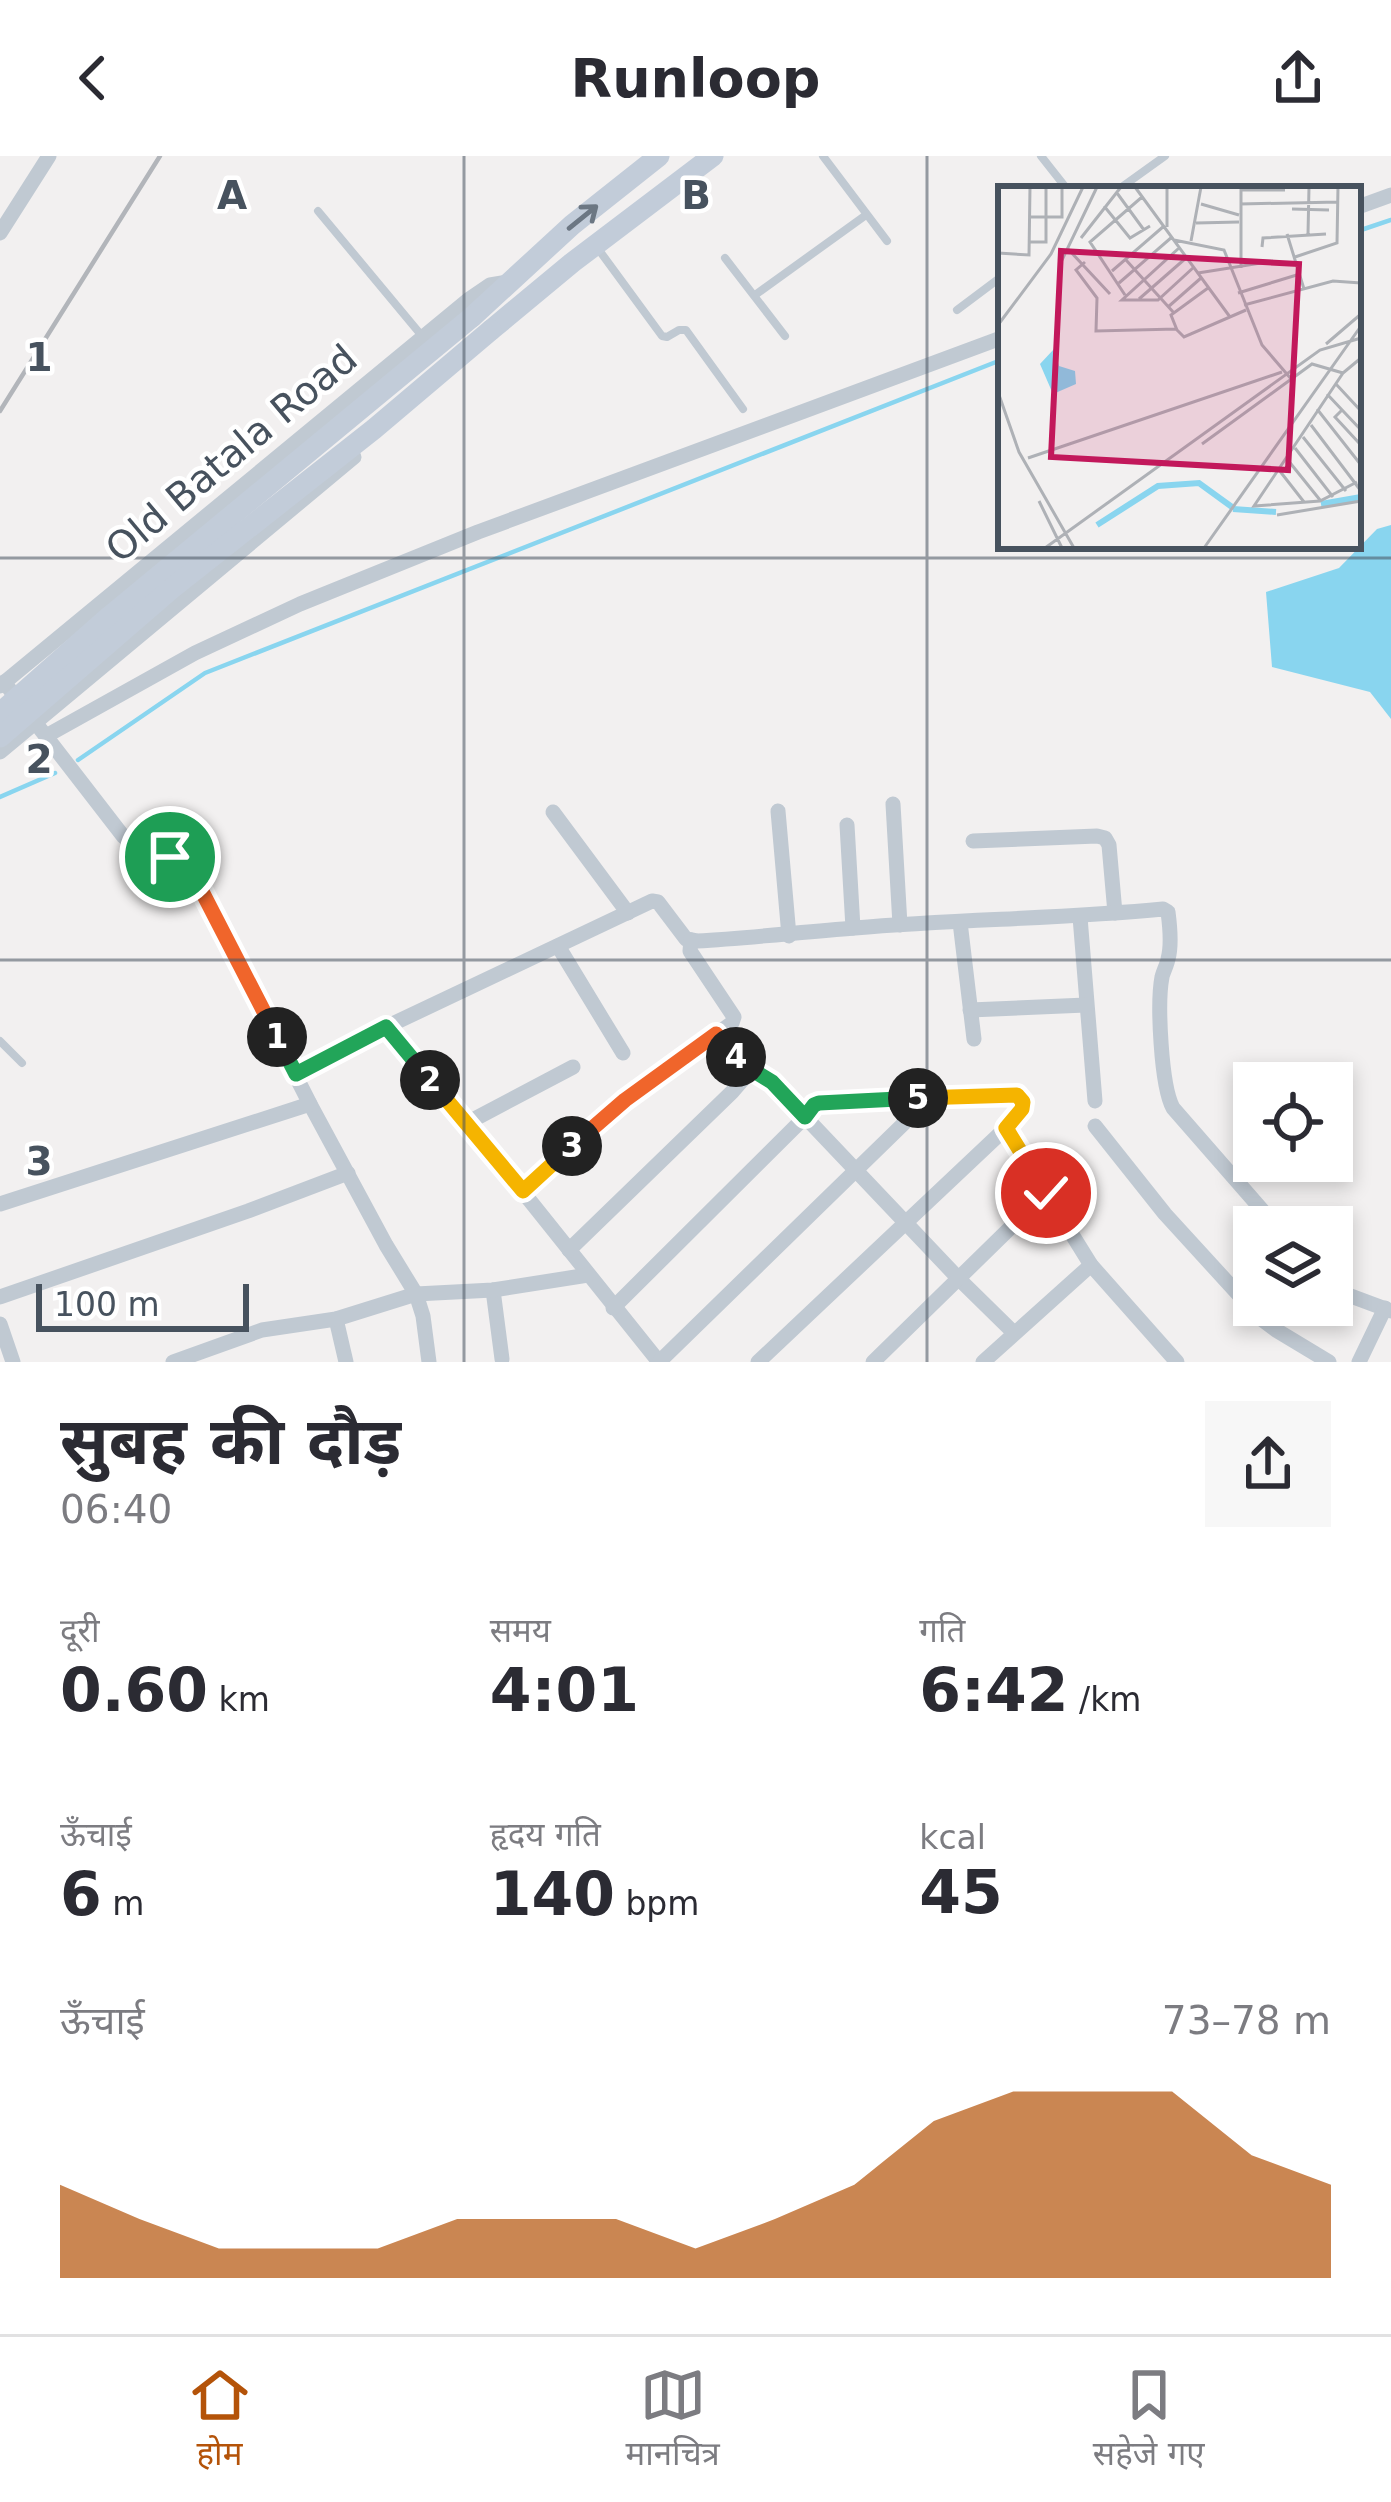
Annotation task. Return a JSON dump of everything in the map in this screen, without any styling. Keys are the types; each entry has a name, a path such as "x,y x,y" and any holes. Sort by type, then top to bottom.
{"main road":[{"path":"0,737 170,589 374,429 481,324 510,281 659,156"},
{"path":"0,713 110,616 481,324 522,304 713,156"}],"street":[{"path":"0,233 5,212 49,156"},
{"path":"1361,206 1391,195"},
{"name":"Old Batala Road","path":"2,684 423,337 490,285 510,281"},
{"path":"0,752 380,436 523,313 522,304"},
{"path":"46,736 195,653 300,604 497,525 998,339"},
{"path":"2,684 130,843 178,860 193,874 310,1104 416,1294 429,1362"},
{"path":"892,804 900,925"},
{"path":"553,812 628,913"},
{"path":"778,812 789,935"},
{"path":"847,825 853,928"},
{"path":"973,841 1106,838 1115,914"},
{"path":"296,1074 648,902 658,902 691,940 1163,909 1168,912 1170,948 1162,982 1163,1078 1168,1100 1259,1206"},
{"path":"1080,917 1095,1101"},
{"path":"960,922 974,1039"},
{"path":"523,1191 625,1100 732,1023 734,1017 690,951 691,940"},
{"path":"558,946 622,1053"},
{"path":"970,1010 1086,1004"},
{"path":"386,1027 659,1362 930,1098"},
{"path":"716,1034 751,1070 772,1082 1014,1333"},
{"path":"466,1123 573,1067"},
{"path":"569,1250 751,1070"},
{"path":"614,1308 814,1105 1017,1095 1022,1109 1006,1128 758,1362"},
{"path":"0,1204 310,1104"},
{"path":"1094,1126 1165,1214 1233,1286"},
{"path":"1006,1128 1091,1264 1177,1362"},
{"path":"0,1297 348,1173"},
{"path":"873,1362 1046,1193"},
{"path":"983,1362 1091,1264"},
{"path":"173,1362 262,1330 336,1318 416,1294 493,1290 588,1275"},
{"path":"493,1290 502,1359"},
{"path":"1353,1296 1388,1310 1359,1362"},
{"path":"336,1318 346,1362"},
{"path":"0,1324 13,1362"},
{"path":"1272,1326 1329,1362"}],"lane":[{"path":"1041,156 1065,186"},
{"path":"1123,186 1165,156"},
{"path":"826,157 887,242"},
{"path":"318,211 423,337"},
{"path":"755,296 866,215"},
{"path":"595,245 662,336 686,330 742,409"},
{"path":"724,258 784,336"},
{"path":"957,310 998,279"},
{"path":"0,1041 22,1063"}],"water":[{"path":"1391,525 1391,719 1370,692 1272,667 1266,592 1339,568 1377,529"}],"waterway":[{"path":"1361,230 1391,220"},
{"path":"78,760 205,673 998,361"},
{"path":"0,797 55,773"}],"railway":[{"path":"0,411 160,156"}],"route":[{"path":"170,857 193,874 296,1074 386,1027 523,1191 599,1121 716,1034 805,1117 814,1105 835,1101 1017,1095 1022,1109 1006,1128 1046,1193"}]}
